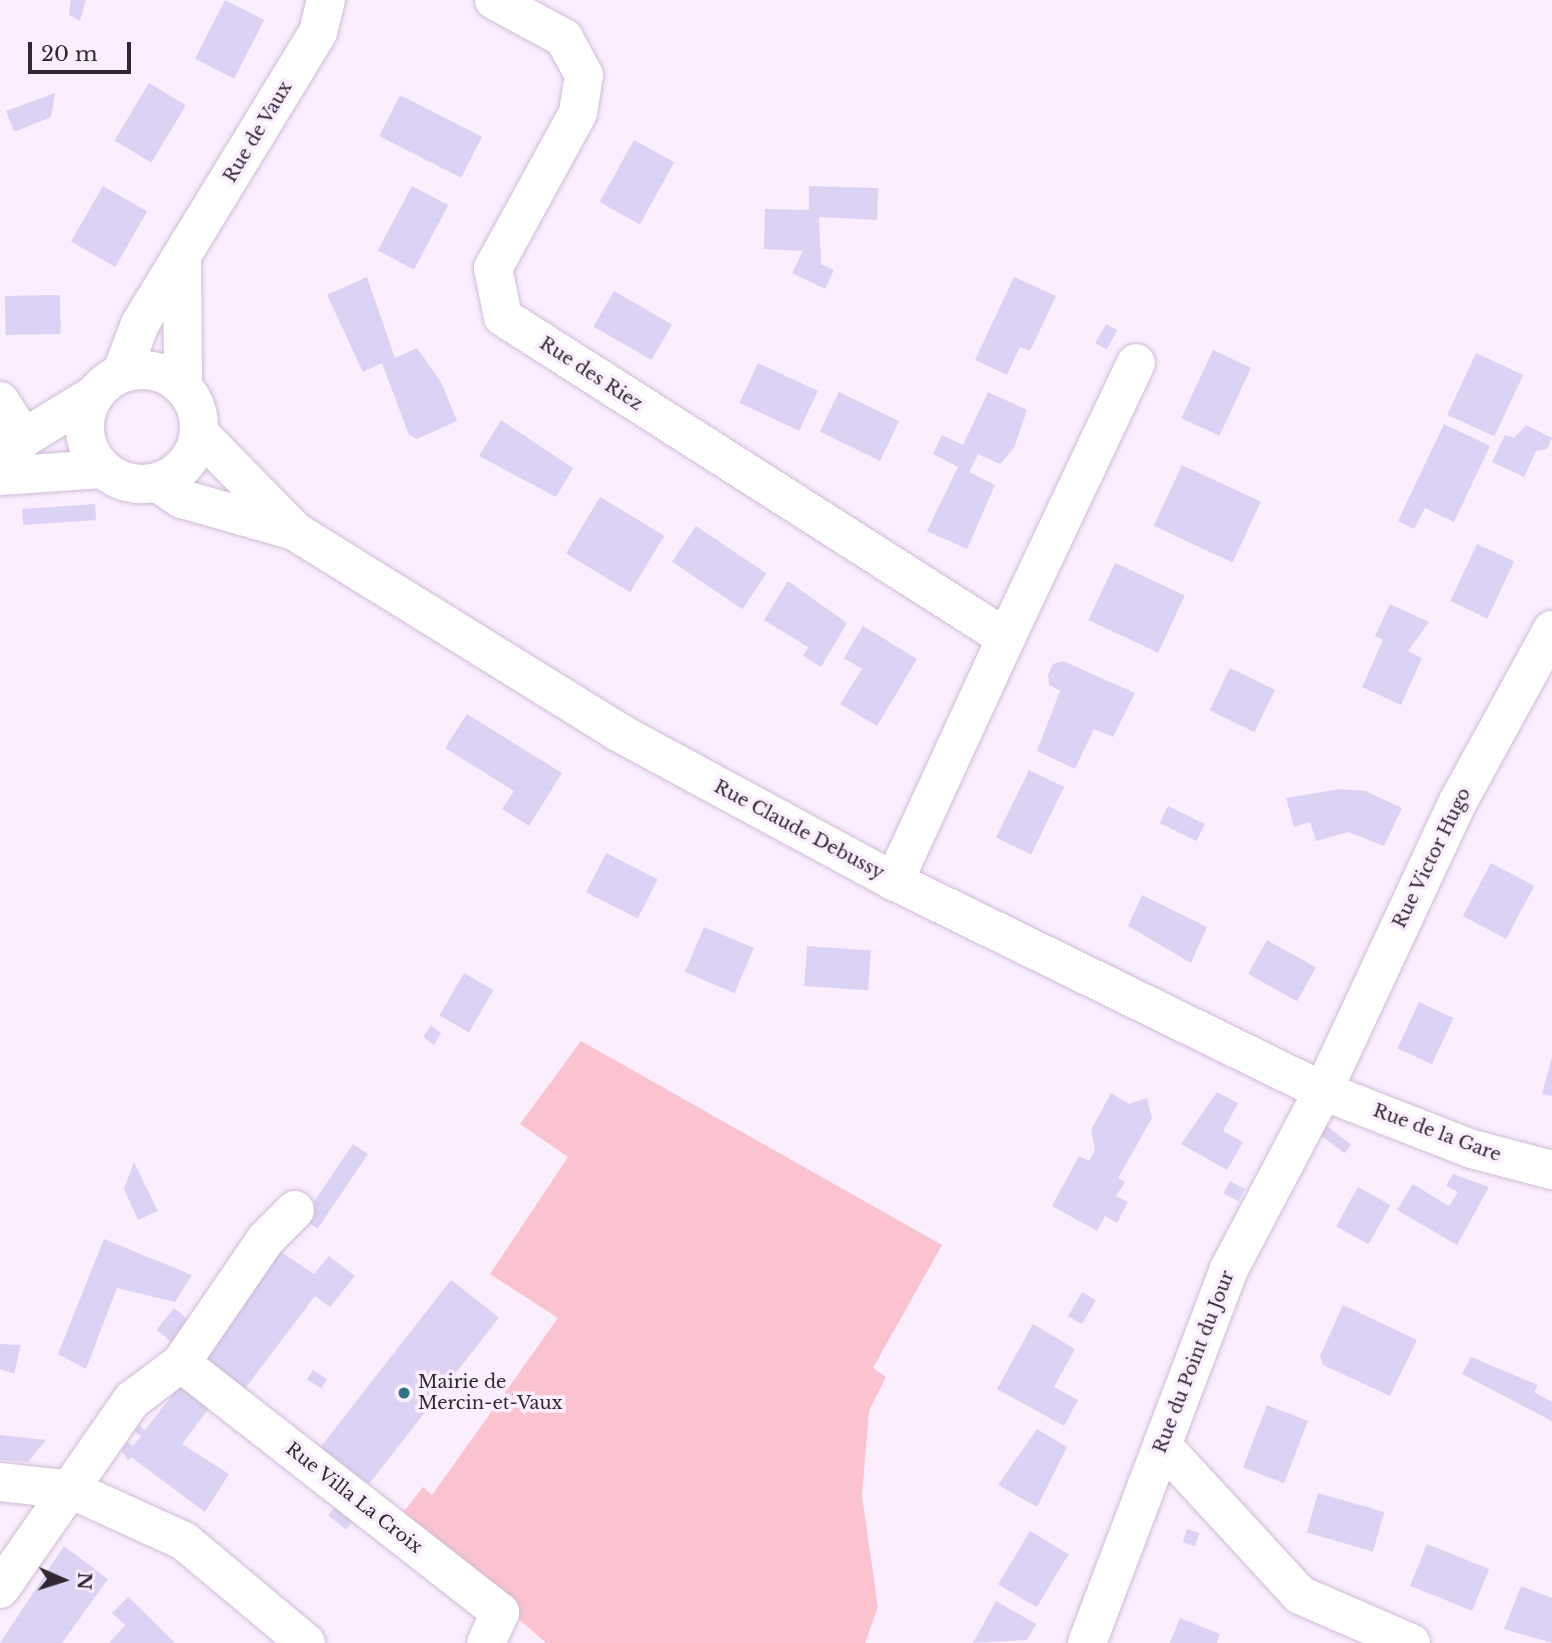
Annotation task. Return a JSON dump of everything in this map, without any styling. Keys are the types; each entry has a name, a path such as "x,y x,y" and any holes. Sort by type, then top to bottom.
{"street":[{"name":"Rue de Vaux","path":"108,384 140,324 318,32 326,0"},
{"name":"Rue des Riez","path":"494,0 564,38 584,75 578,113 493,268 503,317 1006,638"},
{"path":"181,260 184,387 200,433 296,532"},
{"path":"894,881 1136,363"},
{"path":"0,401 12,450 108,384 155,371 184,387"},
{"path":"102,469 85,433 108,384"},
{"path":"0,476 102,469 128,483 158,483 187,464 200,433"},
{"path":"158,483 182,499 296,532"},
{"name":"Rue Claude Debussy","path":"296,532 618,732 894,881 1323,1091"},
{"name":"Rue Victor Hugo","path":"1323,1091 1459,800 1552,630"},
{"name":"Rue de la Gare","path":"1323,1091 1472,1149 1552,1170"},
{"name":"Rue du Point du Jour","path":"1087,1643 1228,1269 1323,1091"},
{"path":"0,1589 72,1490 83,1465 132,1400 181,1363 266,1239 295,1210"},
{"name":"Rue Villa La Croix","path":"181,1363 500,1612 486,1643"},
{"path":"1162,1445 1300,1595 1411,1643"},
{"path":"0,1482 72,1490 184,1541 301,1641"}],"shaded area":[{"path":"581,1041 942,1245 873,1368 886,1377 869,1411 862,1496 878,1607 865,1643 546,1643 401,1515 423,1487 432,1495 558,1318 490,1274 568,1157 520,1124"}],"building":[{"path":"71,0 86,0 80,21 69,15"},
{"path":"225,0 264,20 234,79 195,59"},
{"path":"149,83 186,105 151,163 114,140"},
{"path":"55,93 51,117 14,132 6,111"},
{"path":"400,95 482,137 461,178 379,136"},
{"path":"634,140 674,162 640,224 600,202"},
{"path":"103,186 147,212 115,267 71,241"},
{"path":"412,186 448,205 414,270 378,250"},
{"path":"809,186 878,188 877,220 819,217 821,264 834,270 825,289 792,273 803,251 764,249 765,209 809,210"},
{"path":"367,277 395,358 417,348 441,382 457,421 417,439 409,435 382,363 363,372 327,295"},
{"path":"1014,277 1056,296 1030,351 1020,347 1007,375 975,360"},
{"path":"614,291 672,324 652,360 594,327"},
{"path":"60,295 61,334 6,335 5,296"},
{"path":"1106,324 1117,330 1107,350 1095,343"},
{"path":"1213,350 1251,368 1219,436 1181,418"},
{"path":"1476,353 1523,375 1494,437 1447,415"},
{"path":"758,363 818,391 799,431 739,403"},
{"path":"839,392 899,421 880,461 820,432"},
{"path":"988,392 1027,410 1014,448 1000,464 978,454 969,472 995,485 967,549 927,531 958,467 933,454 942,435 963,445"},
{"path":"501,420 573,468 556,497 479,456"},
{"path":"1444,424 1490,446 1454,522 1425,508 1414,529 1398,521"},
{"path":"1526,425 1552,438 1547,449 1536,451 1524,477 1492,462 1505,435 1514,438"},
{"path":"1182,465 1261,502 1233,562 1154,526"},
{"path":"600,497 664,536 630,592 566,554"},
{"path":"95,504 96,520 23,525 22,509"},
{"path":"696,526 766,574 742,609 672,562"},
{"path":"1477,544 1514,561 1488,618 1450,601"},
{"path":"1115,563 1185,596 1158,653 1088,620"},
{"path":"788,581 847,623 821,667 803,656 808,647 764,620"},
{"path":"1390,604 1429,622 1408,651 1422,658 1401,705 1362,687 1383,640 1375,636"},
{"path":"863,626 917,659 877,726 840,704 862,669 844,658"},
{"path":"1063,661 1135,693 1113,737 1094,729 1075,769 1037,751 1060,691 1049,685 1048,675 1053,664"},
{"path":"1230,668 1275,690 1254,732 1209,710"},
{"path":"467,714 562,773 529,826 502,809 514,791 445,748"},
{"path":"1029,770 1064,787 1031,855 996,837"},
{"path":"1340,789 1365,791 1402,808 1384,846 1348,832 1316,841 1310,822 1294,827 1286,798"},
{"path":"1168,806 1205,824 1197,841 1160,823"},
{"path":"606,853 658,879 638,919 586,892"},
{"path":"1491,863 1534,886 1506,939 1463,916"},
{"path":"1142,895 1207,927 1191,963 1128,926"},
{"path":"704,927 754,948 735,993 685,972"},
{"path":"1267,940 1316,967 1297,1001 1248,974"},
{"path":"807,946 871,950 868,990 804,986"},
{"path":"464,973 493,990 469,1032 440,1015"},
{"path":"1419,1002 1453,1018 1432,1064 1397,1048"},
{"path":"431,1025 441,1033 434,1045 423,1037"},
{"path":"1552,1057 1552,1096 1542,1094"},
{"path":"1217,1092 1238,1103 1223,1131 1243,1142 1227,1170 1181,1144"},
{"path":"1111,1093 1129,1104 1147,1098 1152,1118 1118,1178 1125,1182 1116,1196 1128,1202 1117,1223 1105,1216 1097,1231 1052,1206 1079,1156 1089,1161 1095,1150 1091,1130"},
{"path":"1324,1124 1351,1144 1345,1153 1317,1133"},
{"path":"353,1144 368,1154 318,1229 303,1219"},
{"path":"134,1162 158,1211 138,1220 124,1189"},
{"path":"1453,1174 1489,1187 1457,1245 1397,1210 1413,1184 1449,1206 1458,1192 1446,1186"},
{"path":"1230,1181 1245,1189 1238,1201 1223,1193"},
{"path":"1358,1187 1390,1205 1369,1244 1336,1226"},
{"path":"104,1239 192,1275 175,1302 117,1288 86,1369 58,1354"},
{"path":"280,1251 314,1274 329,1256 355,1276 330,1307 315,1296 241,1394 197,1361"},
{"name":"Mairie de Mercin-et-Vaux","path":"451,1280 499,1318 367,1487 319,1449"},
{"path":"1082,1292 1096,1300 1082,1324 1068,1316"},
{"path":"1343,1305 1417,1340 1390,1396 1323,1365 1320,1356"},
{"path":"174,1308 189,1320 171,1342 156,1330"},
{"path":"1033,1324 1075,1349 1054,1387 1078,1400 1064,1426 997,1389"},
{"path":"0,1344 21,1345 14,1374 0,1369"},
{"path":"1471,1357 1538,1385 1534,1392 1552,1402 1552,1421 1462,1374"},
{"path":"313,1370 327,1379 321,1388 307,1379"},
{"path":"176,1381 210,1407 182,1444 229,1474 205,1512 131,1457 128,1461 121,1449 127,1442 133,1446 141,1436 134,1431 138,1425 145,1430 178,1388"},
{"path":"1267,1405 1308,1421 1284,1483 1243,1468"},
{"path":"1037,1429 1067,1447 1037,1507 998,1485"},
{"path":"0,1435 46,1440 28,1462 0,1460"},
{"path":"1318,1493 1384,1512 1373,1551 1307,1532"},
{"path":"338,1503 356,1517 346,1530 328,1516"},
{"path":"1187,1529 1199,1533 1195,1546 1183,1542"},
{"path":"1030,1531 1069,1554 1037,1607 998,1584"},
{"path":"1427,1544 1489,1569 1472,1611 1410,1586"},
{"path":"64,1546 108,1579 62,1643 0,1643"},
{"path":"1521,1586 1552,1598 1552,1643 1504,1629"},
{"path":"128,1597 175,1643 109,1643 125,1625 112,1613"},
{"path":"996,1601 1036,1624 1027,1640 973,1643"},
{"path":"1180,1618 1220,1634 1217,1643 1170,1643"}],"place":[{"name":"Mairie de Mercin-et-Vaux","path":"404,1393"}]}
